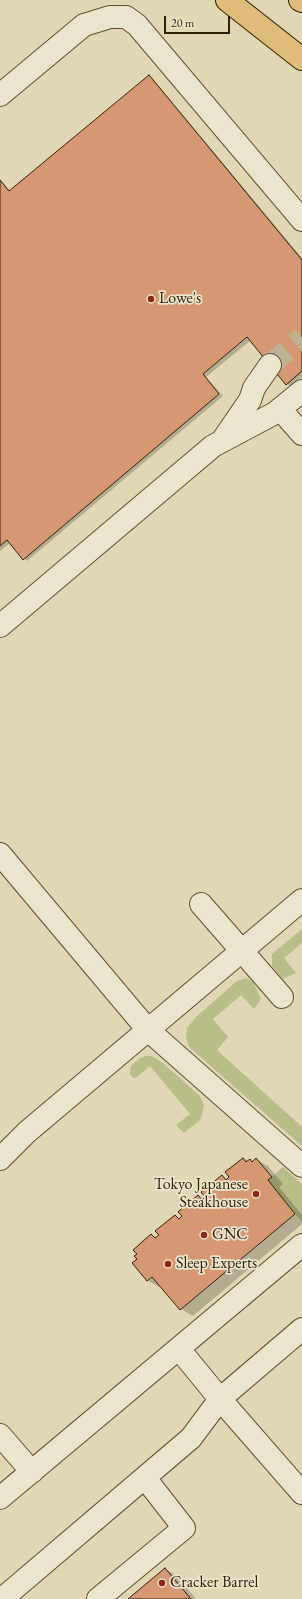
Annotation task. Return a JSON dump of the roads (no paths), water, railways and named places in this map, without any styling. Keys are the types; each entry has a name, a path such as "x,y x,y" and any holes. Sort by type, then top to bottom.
{"main road":[{"path":"227,0 302,58"}],"lane":[{"path":"0,95 84,25 110,17 126,17 137,25 302,220"},
{"path":"223,440 250,400 254,388 270,365"},
{"path":"0,626 223,440 280,409 302,391"},
{"path":"280,409 302,434"},
{"path":"0,854 148,1030 302,1166"},
{"path":"0,1158 27,1132 302,900"},
{"path":"201,904 282,997"},
{"path":"0,1498 302,1245"},
{"path":"2,1599 191,1438 220,1399 302,1329"},
{"path":"179,1349 220,1399 302,1493"},
{"path":"0,1435 32,1472"},
{"path":"98,1599 184,1528 145,1478"}],"tunnel":[{"path":"270,365 302,338"}],"place":[{"name":"Lowe's","path":"151,299"},
{"name":"Tokyo Japanese Steakhouse","path":"256,1194"},
{"name":"GNC","path":"204,1235"},
{"name":"Sleep Experts","path":"168,1264"},
{"name":"Cracker Barrel","path":"162,1583"}]}
